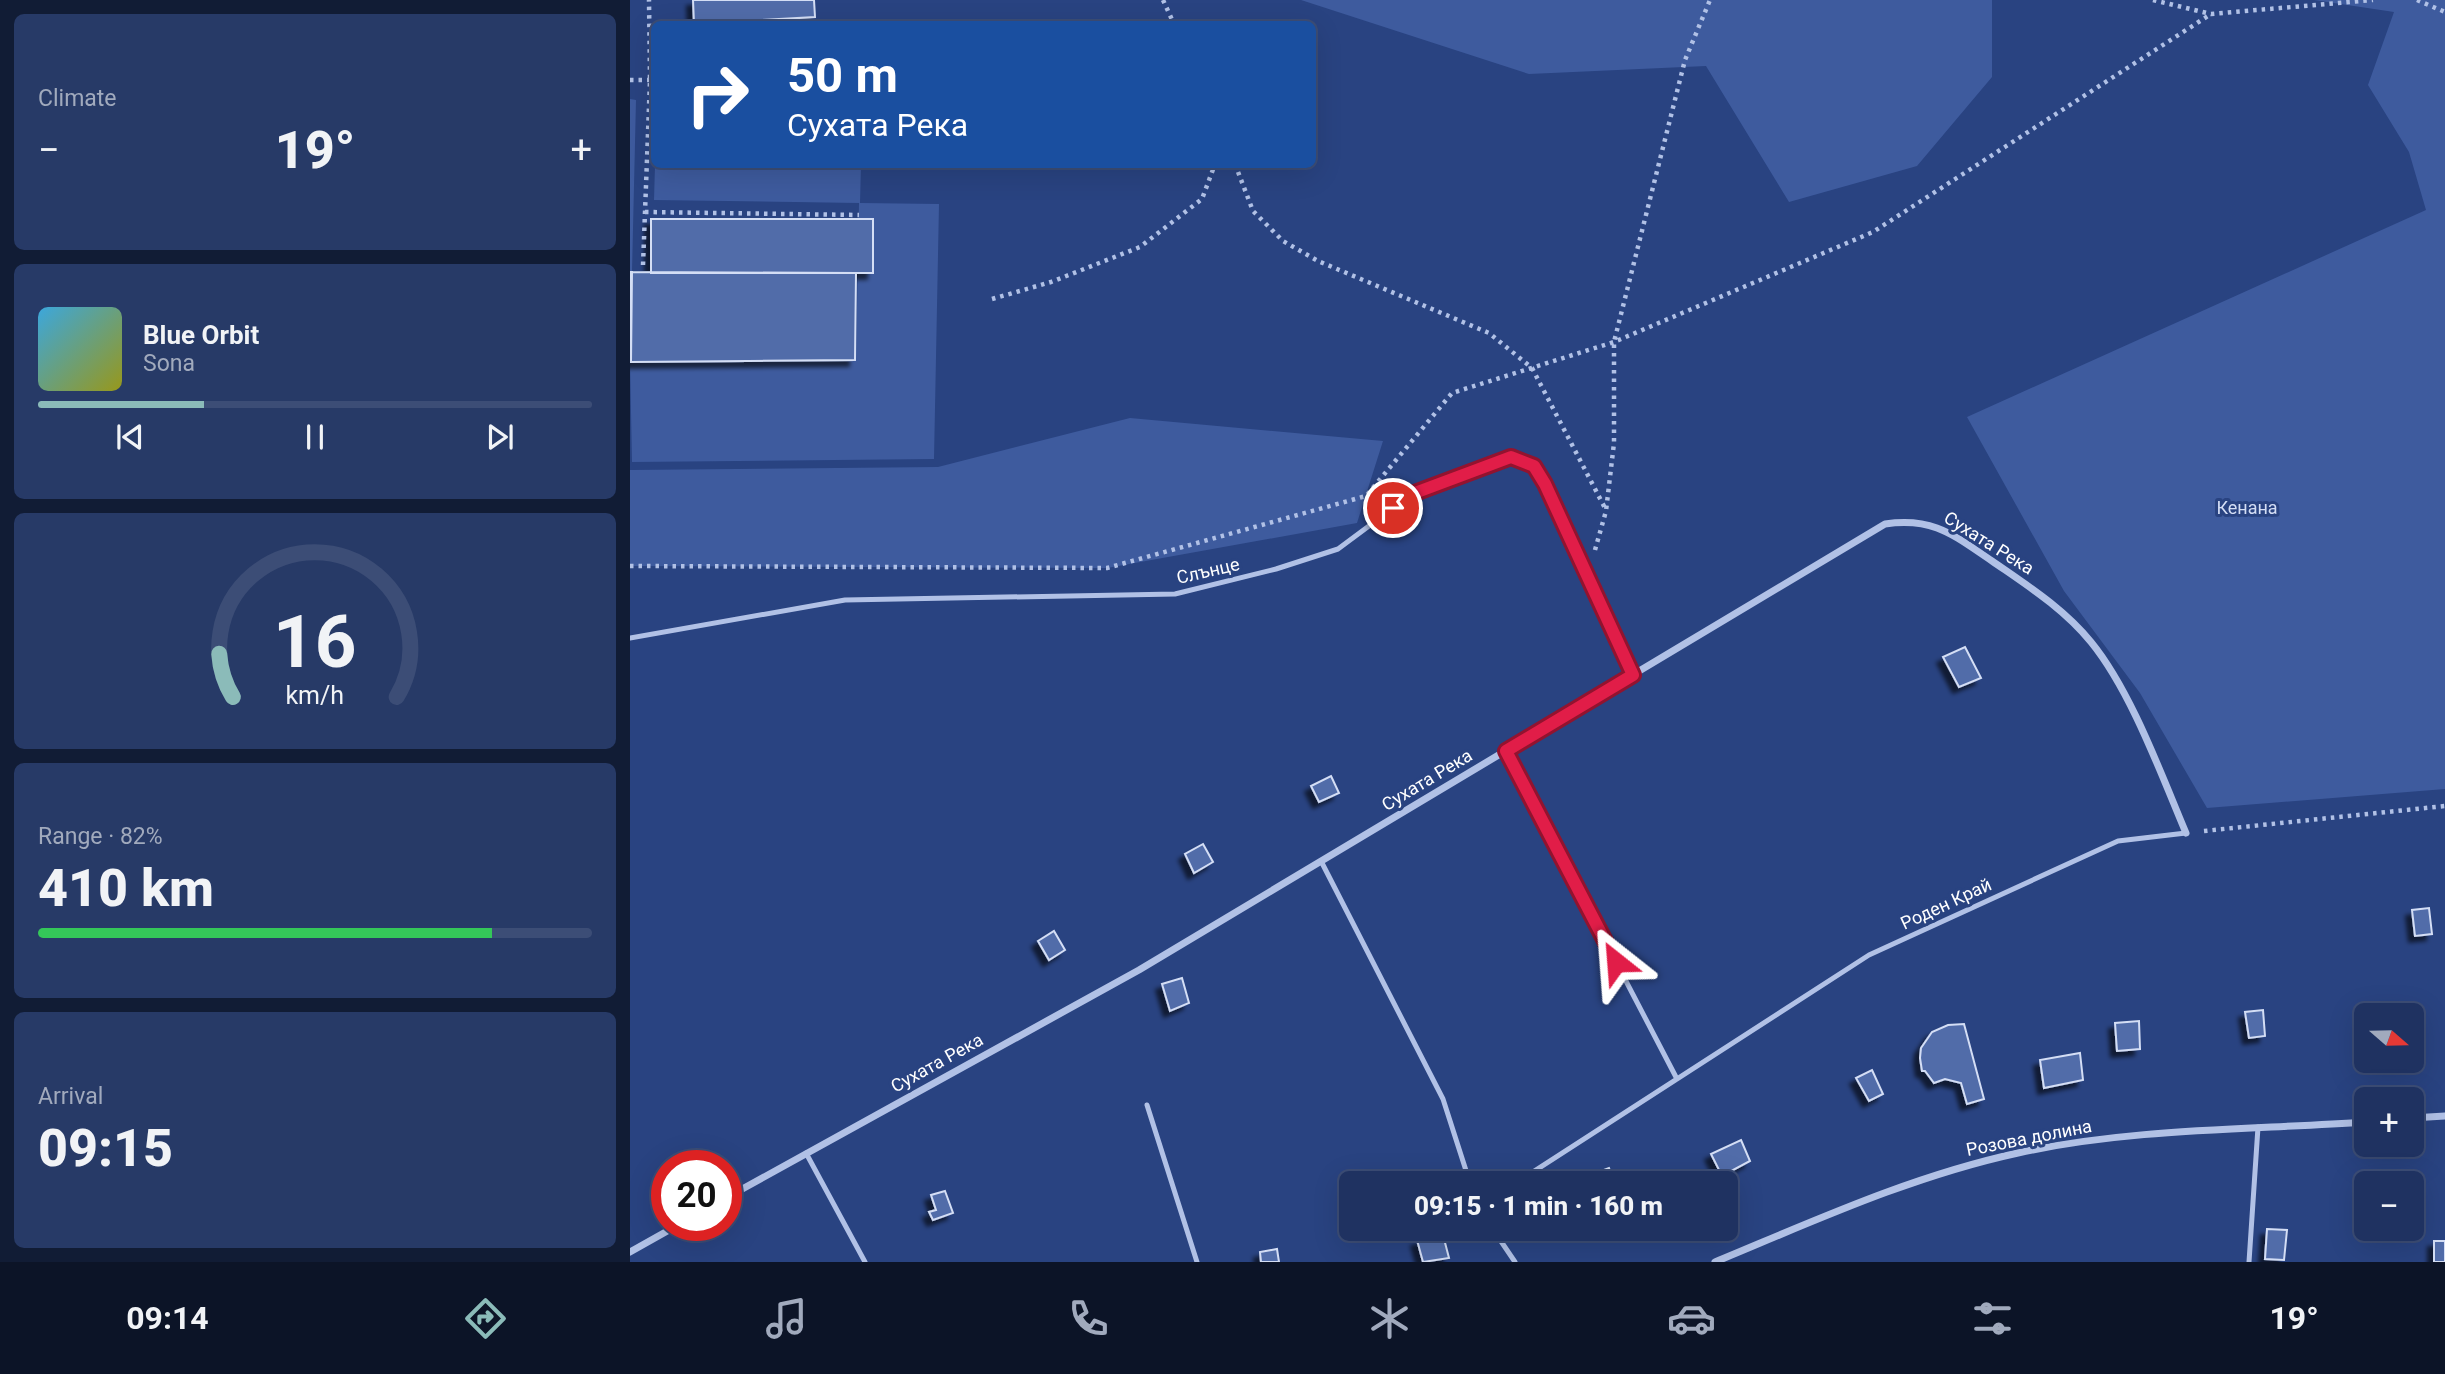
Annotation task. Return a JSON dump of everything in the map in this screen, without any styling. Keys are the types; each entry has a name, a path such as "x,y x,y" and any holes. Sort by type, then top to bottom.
{"street":[{"name":"Сухата Река","path":"742,1189 1139,970 1885,524 1911,520 1936,526 2048,599 2091,642 2124,695 2186,834"},
{"path":"2424,1117 2445,1116"},
{"name":"Розова долина","path":"1715,1262 1935,1174 2019,1153 2106,1139 2354,1123"},
{"path":"630,1252 651,1240"}],"lane":[{"name":"Слънце","path":"630,638 845,600 1175,594 1276,569 1338,549 1412,494 1511,457 1534,466 1633,675"},
{"path":"1506,751 1677,1079"},
{"name":"Роден Край","path":"1535,1171 1869,955 2118,841 2186,834"},
{"path":"1321,861 1443,1099 1466,1171"},
{"path":"1147,1105 1197,1262"},
{"path":"2249,1262 2258,1127"},
{"path":"806,1153 865,1262"},
{"path":"1501,1241 1515,1262"}],"path":[{"path":"649,0 651,53"},
{"path":"1163,0 1173,21"},
{"path":"1587,576 1606,511 1614,443 1614,342 1685,60 1710,0"},
{"path":"2153,0 2211,14 2372,0"},
{"path":"2417,0 2445,12"},
{"path":"630,566 1107,568 1366,496 1452,393 1614,342 1872,232 2211,14"},
{"path":"630,80 651,80"},
{"path":"643,265 651,99"},
{"path":"992,299 1051,282 1140,247 1202,199 1214,168"},
{"path":"1237,168 1253,211 1283,241 1318,261 1489,333 1532,368 1606,511"},
{"path":"645,212 859,215"},
{"path":"2186,834 2445,806"}],"green space":[{"path":"1301,0 1992,0 1992,77 1917,166 1789,202 1706,66 1529,74"},
{"name":"Кенана","path":"2314,0 2445,0 2445,789 2207,808 2140,693 2064,591 1967,417 2426,210 2409,152 2368,85 2394,12"},
{"path":"630,99 636,100 632,272 630,272"},
{"path":"655,168 861,168 860,203 939,204 934,459 632,462 630,362 856,360 859,203 654,200"},
{"path":"1130,418 1383,441 1357,523 1107,568 630,566 630,470 938,467"}],"building":[{"path":"693,0 814,0 815,17 694,21"},
{"path":"651,219 873,219 873,273 651,273"},
{"path":"632,272 631,362 630,362"},
{"path":"632,272 856,273 855,360 631,362"},
{"path":"1965,647 1981,678 1959,687 1943,657"},
{"path":"1331,776 1339,793 1319,802 1311,786"},
{"path":"1203,844 1213,862 1194,873 1185,854"},
{"path":"2429,908 2432,934 2415,936 2412,910"},
{"path":"1054,931 1065,950 1049,960 1038,941"},
{"path":"1182,978 1189,1003 1170,1011 1162,984"},
{"path":"2263,1010 2265,1036 2249,1038 2245,1012"},
{"path":"2139,1021 2140,1049 2117,1051 2115,1023"},
{"path":"1964,1024 1984,1099 1967,1104 1961,1083 1945,1079 1934,1083 1925,1071 1922,1071 1920,1058 1921,1048 1932,1032 1948,1025"},
{"path":"2080,1053 2083,1080 2044,1088 2040,1060"},
{"path":"1872,1070 1883,1094 1869,1101 1856,1078"},
{"path":"1741,1140 1750,1161 1731,1171 1720,1171 1711,1154"},
{"path":"945,1191 953,1213 933,1220 929,1212 936,1210 931,1195"},
{"path":"2267,1229 2287,1230 2284,1260 2265,1259"},
{"path":"1417,1241 1445,1241 1449,1258 1423,1262"},
{"path":"2434,1241 2445,1241 2445,1262 2434,1262"},
{"path":"1277,1249 1279,1262 1261,1262 1260,1252"}],"route":[{"path":"1393,508 1412,494 1511,457 1534,466 1545,484 1633,675 1506,751 1616,962"}]}
